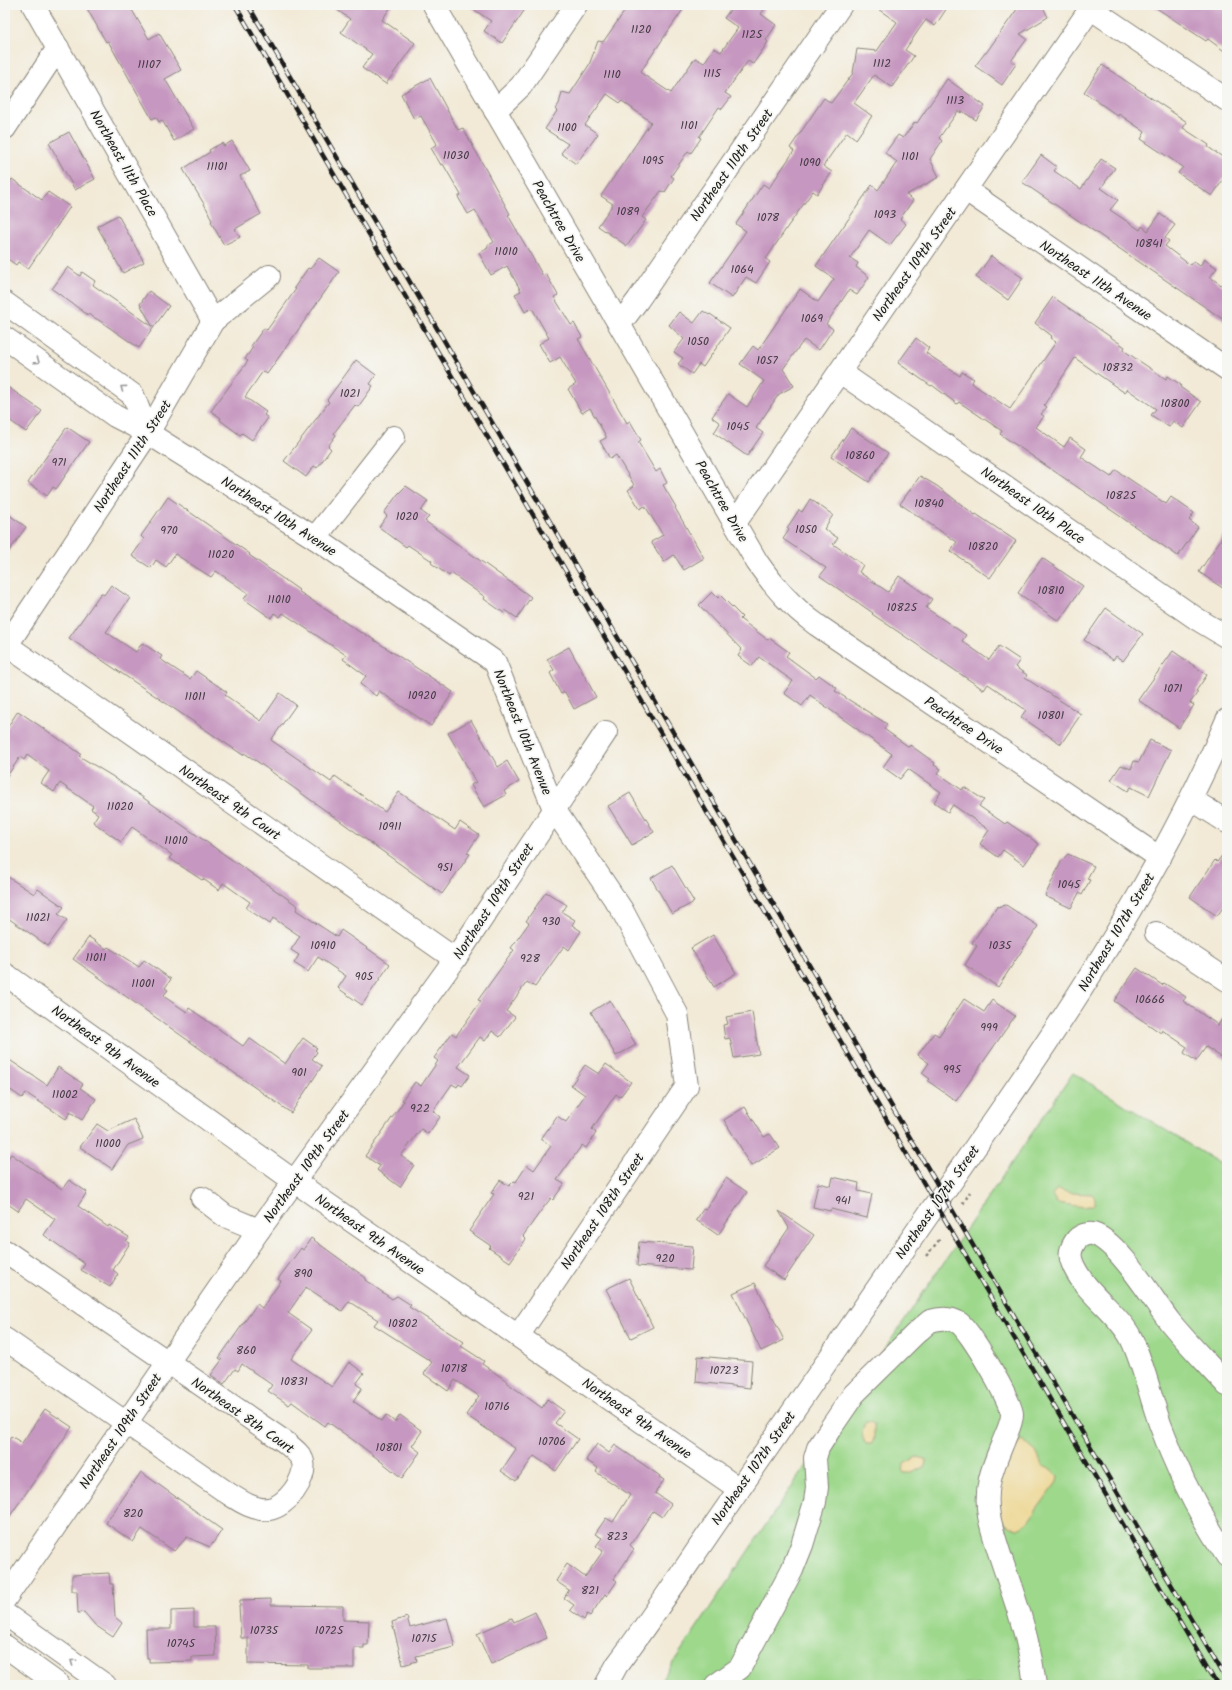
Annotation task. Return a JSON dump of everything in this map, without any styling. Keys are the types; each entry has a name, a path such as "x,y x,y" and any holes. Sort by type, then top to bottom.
{"street":[{"name":"Northeast 11th Place","path":"33,5 214,321"},
{"name":"Peachtree Drive","path":"434,5 757,562 769,580 798,611 817,625 1160,858"},
{"path":"495,111 521,86 576,5"},
{"name":"Northeast 110th Street","path":"620,324 842,5"},
{"path":"1092,7 1227,100"},
{"name":"Northeast 109th Street","path":"735,523 1092,7"},
{"path":"5,128 58,48"},
{"name":"Northeast 11th Avenue","path":"966,190 1227,369"},
{"name":"Northeast 111th Street","path":"6,646 148,433 214,321 269,276"},
{"path":"5,303 133,395 148,433"},
{"name":"Northeast 10th Avenue","path":"5,338 115,416 148,433 315,538 495,662 554,809 622,910 677,1014 687,1086"},
{"name":"Northeast 10th Place","path":"840,372 1191,614 1227,637"},
{"path":"315,538 394,437"},
{"name":"Northeast 9th Court","path":"6,646 455,959"},
{"name":"Northeast 107th Street","path":"617,1665 1053,1033 1107,950 1160,858 1191,799 1227,720"},
{"name":"Northeast 109th Street","path":"5,1599 259,1230 455,959 606,732"},
{"path":"1191,799 1227,822"},
{"path":"1156,933 1227,980"},
{"name":"Northeast 9th Avenue","path":"5,974 294,1181 739,1489"},
{"name":"Northeast 108th Street","path":"518,1336 687,1086"},
{"path":"202,1198 225,1216 259,1230"},
{"path":"1227,1385 1171,1323 1116,1251 1102,1238 1095,1234 1086,1234 1076,1240 1070,1253 1074,1266 1080,1276 1128,1334 1140,1361 1162,1427 1188,1490 1196,1507 1227,1556"},
{"name":"Northeast 8th Court","path":"5,1251 285,1442 302,1457 304,1464 303,1472 293,1492 285,1502 277,1507 268,1509 249,1505 229,1494 5,1339"},
{"path":"716,1685 740,1668 792,1570 802,1545 815,1502 817,1487 815,1458 818,1448 854,1394 930,1321 942,1319 953,1320 964,1327 997,1381 1012,1414 1009,1427 991,1471 987,1498 993,1534 1025,1631 1031,1656 1035,1685"},
{"path":"5,1614 104,1685"},
{"path":"5,1646 59,1685"},
{"path":"589,1685 617,1665"},
{"path":"606,1685 617,1665"}],"green space":[{"path":"1073,1073 1227,1168 1227,1685 658,1685 854,1394"}],"sand":[{"path":"1058,1189 1070,1193 1092,1194 1095,1198 1095,1202 1093,1205 1084,1207 1057,1203 1052,1195"},
{"path":"866,1422 874,1424 874,1438 872,1444 866,1444 862,1436 862,1430"},
{"path":"1022,1440 1035,1451 1042,1464 1051,1469 1058,1477 1057,1482 1027,1523 1018,1528 1007,1525 1002,1519 998,1508 997,1483 1003,1462 1013,1447"},
{"path":"917,1457 925,1459 925,1466 912,1473 904,1473 902,1469 904,1464"}],"building":[{"path":"85,5 127,5 131,11 132,10 149,39 159,33 181,70 165,79 194,129 174,141 162,120 159,122 156,117 152,119 108,41 106,42"},
{"path":"330,5 392,5 382,20 415,43 386,84 362,68 372,54 341,32 350,19"},
{"path":"467,5 528,5 502,43 484,31 491,21"},
{"path":"629,5 686,5 641,71 641,73 671,93 695,58 704,63 714,48 721,52 738,28 724,18 734,5 767,5 761,14 776,25 766,40 768,42 753,64 748,61 725,93 731,97 722,109 719,107 699,137 701,138 691,153 688,151 671,176 674,178 665,192 661,191 642,217 646,220 627,246 598,226 613,204 601,196 651,122 622,101 620,103 607,94 585,125 598,134 576,164 561,153 568,144 545,129 557,111 555,109 559,104 562,92 570,94 589,65 598,41 603,42"},
{"path":"872,5 949,5 935,26 926,20 920,28 905,50 914,56 892,87 874,75 854,103 872,116 856,139 847,132 823,166 832,172 817,194 813,191 788,226 766,259 770,262 756,283 746,277 732,298 710,283 746,231 736,224 763,184 769,188 794,151 790,148 824,98 831,103 853,73 857,49 877,51 897,22"},
{"path":"1020,5 1042,5 1048,17 1020,34 1027,39 1011,61 1016,64 1002,85 975,66"},
{"path":"1152,5 1227,5 1227,53 1208,39 1206,41"},
{"path":"1102,65 1187,122 1183,128 1209,145 1208,147 1227,160 1227,174 1212,196 1178,173 1183,167 1141,139 1145,132 1119,114 1118,116 1084,92"},
{"path":"430,78 458,130 463,128 510,214 508,215 543,276 546,274 558,295 554,297 571,325 574,323 582,337 578,339 627,423 630,421 641,440 638,442 656,472 660,469 667,483 663,485 704,558 684,570 674,555 664,562 651,542 663,535 645,506 640,509 628,490 634,485 616,455 610,459 600,441 606,438 606,436 590,408 582,413 568,389 576,384 560,357 550,363 539,344 549,338 532,308 525,312 515,294 521,291 507,266 491,275 479,253 488,248 487,246 494,242 475,210 468,214 458,197 461,195 443,164 441,165 431,148 437,144 421,116 414,119 401,94"},
{"path":"947,79 985,106 976,120 962,111 961,113 958,111 939,138 942,141 930,159 939,177 906,195 913,200 900,219 906,224 890,245 869,230 850,258 858,263 856,267 869,277 857,295 849,290 826,324 833,329 819,350 804,340 783,369 794,386 779,394 756,428 763,433 747,456 714,433 720,423 712,417 728,394 747,407 764,381 740,364 753,346 758,350 800,289 818,302 834,279 816,266 872,185 878,190 897,162 885,153 898,135 903,138 915,122 917,123"},
{"path":"69,132 95,179 75,190 49,143"},
{"path":"232,141 250,171 240,176 261,214 235,229 240,237 224,245 211,222 212,221 207,209 183,169 210,152 209,150 222,143 224,146"},
{"path":"1041,155 1057,167 1054,171 1081,189 1101,159 1115,168 1101,188 1118,200 1110,210 1140,230 1142,226 1148,231 1160,214 1175,225 1165,238 1169,241 1165,246 1190,265 1193,261 1200,266 1204,259 1217,268 1210,277 1227,289 1227,322 1022,182"},
{"path":"12,179 42,200 48,192 70,207 28,269 18,262 16,265 5,257 5,190"},
{"path":"118,215 144,262 123,273 97,226"},
{"path":"991,256 1023,278 1008,300 976,277"},
{"path":"319,258 339,272 267,374 263,371 245,397 266,412 264,415 268,418 252,440 242,433 240,435 211,411 248,361 245,359 253,347 251,346 264,328 267,330 296,289 294,288 308,268 310,269"},
{"path":"68,267 80,276 82,272 95,281 93,285 153,327 140,304 149,291 169,306 139,348 100,321 88,315 52,289"},
{"path":"1053,297 1125,347 1123,350 1166,379 1168,376 1181,385 1180,387 1201,402 1183,428 1173,421 1169,427 1151,415 1156,409 1127,389 1125,393 1075,358 1044,405 1047,407 1041,414 1044,416 1036,427 1064,447 1070,438 1086,449 1081,457 1111,477 1116,470 1166,504 1171,497 1194,513 1189,520 1198,527 1178,556 1000,434 1002,431 959,402 957,404 932,385 931,386 898,363 916,338 929,348 926,353 960,376 962,372 974,379 971,383 1010,409 1056,342 1050,338 1052,336 1035,323"},
{"path":"703,311 730,328 703,367 699,364 692,374 678,364 683,358 674,352 684,339 669,325 679,312 694,323"},
{"path":"356,360 376,375 370,384 373,386 358,407 355,405 334,433 336,435 328,446 331,449 317,468 314,466 306,477 284,461 329,402 327,400"},
{"path":"5,385 42,411 26,432 5,417"},
{"path":"67,427 89,442 56,489 53,487 47,496 28,483"},
{"path":"851,428 888,453 869,482 831,457"},
{"path":"920,476 937,486 975,515 976,514 1016,541 990,578 950,551 957,542 900,504"},
{"path":"406,486 428,501 421,511 429,517 425,521 531,597 517,618 505,610 504,613 484,599 485,597 451,573 449,576 431,563 432,561 408,545 406,547 379,527 387,516 384,513"},
{"path":"168,497 250,554 249,555 299,590 298,591 453,692 431,726 379,691 376,696 360,684 366,676 343,659 346,655 283,613 280,617 274,613 271,618 244,599 248,593 216,571 211,577 175,554 166,567 156,560 151,568 132,556 144,539 141,536"},
{"path":"810,499 833,515 824,529 838,538 833,544 863,565 859,572 888,592 899,576 932,599 926,608 966,635 962,641 989,660 999,646 1020,660 1015,667 1027,675 1025,678 1081,714 1061,744 1021,717 1026,710 988,684 984,690 872,614 873,613 820,576 826,568 783,539 789,530 787,528 799,510 802,512"},
{"path":"5,512 26,527 5,557"},
{"path":"1227,530 1227,591 1199,572"},
{"path":"1042,558 1083,586 1059,621 1018,593"},
{"path":"111,585 130,598 106,632 136,652 142,643 162,656 160,659 190,679 196,671 227,692 225,695 261,721 280,693 296,705 271,740 331,782 335,776 385,812 399,792 455,830 460,822 479,835 467,853 470,854 442,894 255,760 244,753 243,755 69,638 101,593 104,595"},
{"path":"712,592 718,598 720,595 742,617 740,619 768,640 769,638 789,652 786,656 816,678 819,675 837,688 835,691 887,724 884,729 935,763 934,765 941,769 938,773 962,790 964,787 984,800 979,806 1005,824 1007,822 1039,844 1024,865 1003,850 998,857 980,844 989,830 953,805 948,812 934,802 941,792 908,769 900,779 883,767 892,754 810,695 802,706 784,693 793,681 759,657 752,666 738,656 742,650 699,605"},
{"path":"1106,608 1143,634 1123,661 1116,656 1113,660 1084,640"},
{"path":"569,647 596,697 574,709 565,692 561,694 550,673 554,670 547,659"},
{"path":"1173,651 1207,675 1190,703 1194,705 1179,728 1138,700"},
{"path":"18,711 81,754 79,756 112,776 298,906 296,910 337,937 341,930 390,964 362,1005 338,988 346,976 318,957 308,972 294,963 299,955 291,950 300,936 273,918 270,924 246,908 250,902 223,883 219,890 203,879 202,880 169,858 172,855 132,827 121,842 93,822 98,814 91,809 93,806 60,783 54,792 41,783 49,771 27,755 24,760 20,757 5,779 5,731"},
{"path":"471,720 498,767 507,761 519,782 504,791 506,795 484,807 471,785 476,782 448,733"},
{"path":"1150,740 1171,750 1149,796 1131,787 1128,791 1111,780 1121,765 1131,769 1134,761 1139,762"},
{"path":"630,793 654,832 632,845 608,806"},
{"path":"1227,849 1227,902 1217,916 1190,897 1215,860 1217,862"},
{"path":"1068,854 1094,866 1087,879 1090,880 1082,895 1079,893 1071,908 1045,896 1062,860"},
{"path":"672,865 694,902 672,914 651,878"},
{"path":"5,875 34,894 38,889 64,907 58,914 67,920 48,946 5,916"},
{"path":"546,892 567,905 562,912 575,920 572,925 581,931 569,950 564,946 535,987 527,982 506,1011 515,1017 500,1037 492,1031 485,1041 480,1037 458,1067 470,1075 462,1086 459,1084 457,1087 452,1084 433,1111 440,1117 428,1134 421,1129 401,1156 414,1165 400,1187 377,1170 380,1166 365,1156 404,1101 402,1100 415,1082 421,1086 438,1061 434,1058 452,1033 456,1036 481,1001 478,1000 514,950 511,948 529,923 526,921"},
{"path":"1006,905 1038,926 998,987 965,965 977,946 972,943 984,925 997,907"},
{"path":"713,935 736,973 714,987 691,948"},
{"path":"89,937 106,949 108,947 139,967 144,960 171,979 165,988 168,990 163,996 187,1012 189,1008 243,1046 249,1038 285,1064 303,1038 317,1048 315,1050 317,1052 312,1059 322,1066 291,1113 73,959"},
{"path":"1137,968 1162,985 1164,983 1186,997 1183,1001 1218,1025 1227,1012 1227,1061 1206,1047 1196,1061 1184,1053 1187,1047 1162,1030 1161,1033 1114,1001"},
{"path":"964,999 984,1012 992,1000 1015,1016 956,1101 928,1081 930,1079 922,1073 929,1063 918,1055 934,1033 939,1036"},
{"path":"610,1000 636,1045 616,1056 591,1012"},
{"path":"752,1012 759,1054 734,1058 730,1038 725,1039 723,1025 728,1024 726,1017"},
{"path":"5,1057 47,1085 58,1067 83,1084 80,1088 96,1099 82,1120 70,1112 66,1119 26,1093 22,1098 5,1086"},
{"path":"606,1064 631,1082 620,1097 616,1094 592,1129 596,1133 586,1148 582,1145 557,1180 564,1184 553,1200 551,1198 523,1236 526,1239 510,1262 489,1248 491,1246 469,1231 494,1194 491,1193 500,1180 509,1186 514,1181 516,1182 527,1165 534,1170 551,1146 541,1139 557,1116 566,1122 585,1095 571,1085 585,1065 599,1074"},
{"path":"745,1107 764,1137 770,1134 780,1148 751,1166 724,1120"},
{"path":"134,1119 143,1139 128,1145 112,1169 80,1147 97,1124 108,1131"},
{"path":"11,1154 62,1189 69,1180 87,1192 78,1206 108,1227 109,1225 129,1237 126,1241 130,1243 113,1270 118,1274 110,1287 81,1270 85,1264 44,1235 55,1219 26,1199 18,1211 5,1202 5,1163"},
{"path":"833,1177 859,1183 858,1191 872,1194 867,1218 831,1209 830,1211 813,1207 818,1183 831,1186"},
{"path":"726,1178 747,1192 718,1235 696,1220 704,1208 706,1209"},
{"path":"779,1211 814,1235 784,1280 763,1266 789,1228"},
{"path":"311,1238 392,1299 397,1296 411,1305 409,1307 464,1342 461,1346 484,1361 482,1364 542,1408 547,1399 564,1411 555,1423 578,1439 556,1471 534,1456 516,1481 501,1471 516,1449 466,1415 479,1396 455,1380 448,1391 424,1374 432,1362 374,1325 378,1320 349,1301 342,1311 306,1287 288,1313 312,1330 291,1359 332,1387 349,1362 364,1373 356,1384 362,1388 353,1401 382,1421 386,1415 395,1422 400,1415 422,1431 412,1446 420,1452 402,1478 328,1422 325,1426 292,1402 289,1405 268,1391 272,1385 242,1364 238,1371 235,1369 224,1384 211,1375 222,1360 219,1358 257,1304 262,1308 281,1281 278,1279 301,1248 303,1250"},
{"path":"639,1242 693,1246 691,1270 637,1266"},
{"path":"629,1278 653,1327 631,1338 606,1289"},
{"path":"755,1283 784,1340 761,1351 733,1293"},
{"path":"698,1356 752,1361 750,1388 696,1382"},
{"path":"45,1409 72,1427 5,1523 5,1445 11,1436 22,1443"},
{"path":"597,1444 609,1453 615,1445 660,1476 659,1477 664,1480 655,1493 671,1504 662,1517 653,1511 630,1545 634,1549 614,1579 617,1581 607,1596 605,1594 590,1616 587,1614 584,1620 570,1610 574,1605 564,1598 569,1590 556,1581 567,1564 585,1577 603,1551 596,1546 602,1538 595,1534 606,1518 613,1522 630,1495 596,1472 598,1468 586,1460"},
{"path":"141,1472 222,1530 210,1547 187,1537 174,1551 142,1529 133,1542 106,1523"},
{"path":"109,1573 110,1584 113,1584 115,1617 122,1623 113,1637 95,1625 84,1612 78,1613 77,1591 72,1591 72,1575"},
{"path":"271,1599 271,1605 343,1606 343,1620 369,1621 368,1645 364,1645 364,1648 354,1648 354,1668 308,1668 308,1665 248,1664 248,1638 241,1638 240,1600"},
{"path":"194,1610 194,1627 215,1627 216,1656 192,1657 192,1661 149,1662 149,1658 147,1658 146,1629 171,1629 171,1611"},
{"path":"535,1612 547,1638 491,1664 477,1634 512,1618 514,1622"},
{"path":"407,1617 410,1628 447,1618 455,1647 416,1656 417,1661 403,1665 392,1622"}],"railway":[{"path":"235,5 1217,1685"},
{"path":"248,5 1227,1680"}]}
